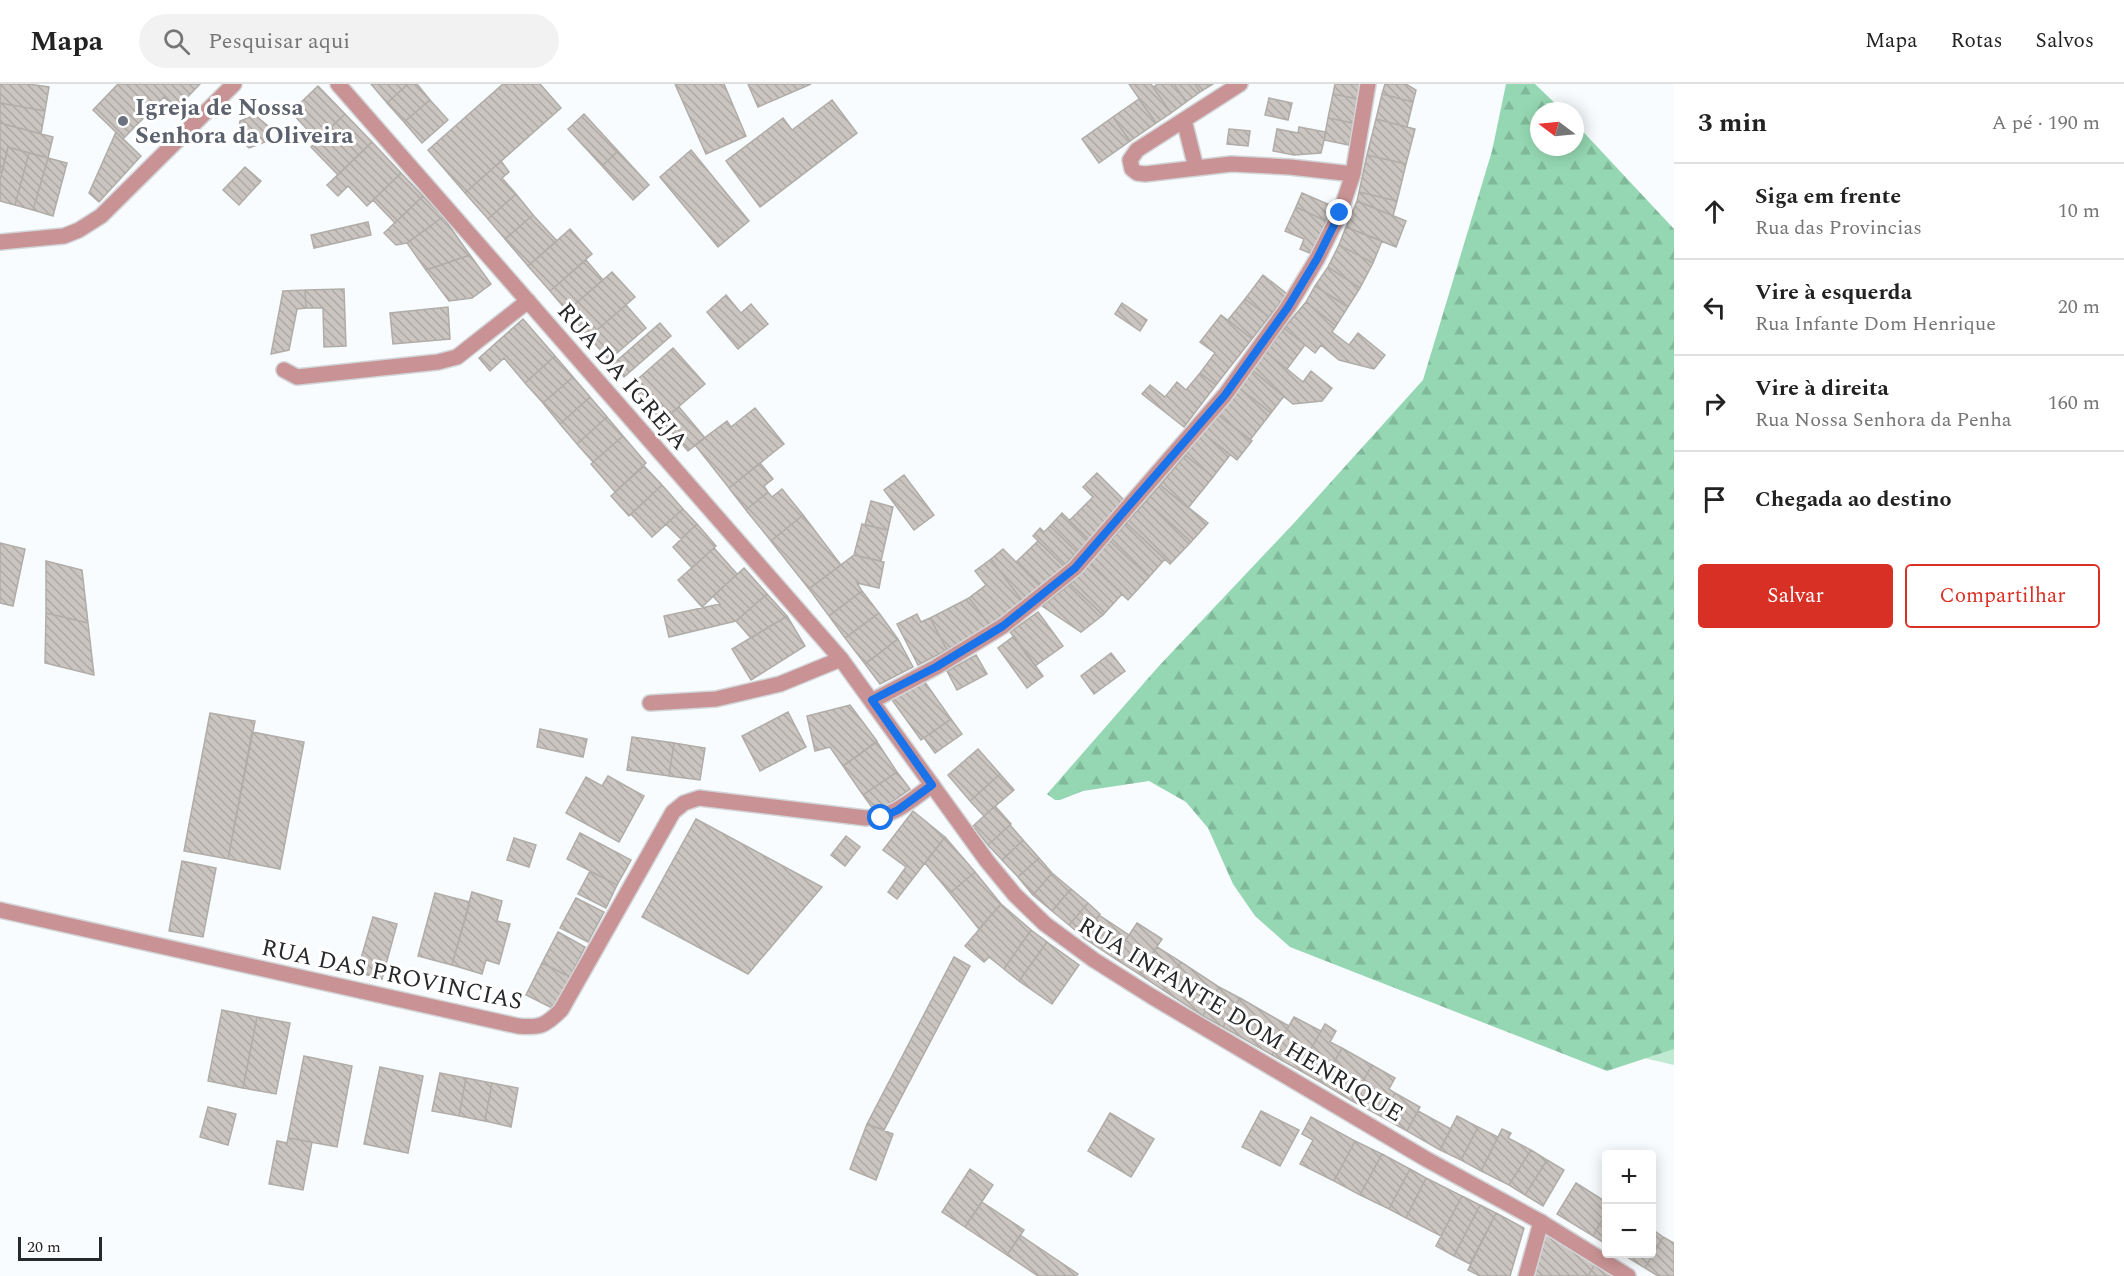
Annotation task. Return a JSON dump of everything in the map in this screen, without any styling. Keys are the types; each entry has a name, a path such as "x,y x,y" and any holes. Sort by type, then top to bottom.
{"street":[{"path":"0,242 64,236 79,230 101,216 234,84"},
{"name":"RUA DA IGREJA","path":"338,84 841,659 872,700"},
{"path":"1240,84 1137,150 1130,159 1132,169 1137,173 1145,174 1231,164 1290,167 1353,174"},
{"path":"872,700 936,667 1003,626 1075,568 1225,395 1288,307 1317,259 1340,213 1353,174 1368,84"},
{"path":"1184,120 1196,168"},
{"path":"284,370 297,377 438,362 457,357 528,301"},
{"path":"650,703 716,699 780,684 841,659"},
{"name":"RUA INFANTE DOM HENRIQUE","path":"872,700 987,861 1015,896 1045,924 1094,960 1151,996 1426,1159 1541,1222 1628,1276"},
{"name":"RUA DAS PROVINCIAS","path":"0,910 518,1026 536,1028 548,1023 561,1010 673,812 684,803 699,798 881,818 898,810 932,785"},
{"path":"1526,1276 1541,1222"}],"green space":[{"path":"1506,84 1535,84 1554,102 1530,102 1530,156 1584,156 1584,133 1674,229 1674,1049 1607,1071 1290,947 1255,916 1233,884 1208,828 1186,802 1149,781 1083,791 1060,800 1055,800 1047,794 1158,667 1294,523 1423,380 1492,151"},
{"path":"1674,1049 1674,1065 1644,1058"}],"building":[{"path":"0,84 49,87 45,111 0,103"},
{"name":"Igreja de Nossa Senhora da Oliveira","path":"118,84 200,84 176,109 164,97 123,139 93,110"},
{"path":"371,84 408,84 387,103"},
{"path":"408,84 417,84 430,100 404,122 387,103"},
{"path":"503,84 540,84 561,108 465,193 428,150"},
{"path":"675,84 724,84 746,136 706,154"},
{"path":"748,84 811,84 758,107"},
{"path":"1129,84 1151,84 1171,113 1156,123"},
{"path":"1158,84 1174,84 1186,102 1171,113 1153,87"},
{"path":"1174,84 1195,84 1200,92 1186,102"},
{"path":"1195,84 1213,84 1200,92"},
{"path":"1335,84 1361,84 1358,99 1333,94"},
{"path":"1385,84 1406,84 1416,90 1413,102 1382,94"},
{"path":"318,86 345,114 317,140 291,112"},
{"path":"1333,94 1358,99 1353,123 1328,118"},
{"path":"1382,94 1413,102 1407,127 1376,119"},
{"path":"1269,98 1292,103 1288,120 1265,115"},
{"path":"1139,99 1156,123 1130,141 1113,117"},
{"path":"430,100 448,120 422,143 404,122"},
{"path":"832,100 857,133 760,207 726,161 783,118 792,130"},
{"path":"0,103 45,111 41,134 0,123"},
{"path":"345,114 372,142 338,175 311,147"},
{"path":"584,114 618,151 602,166 568,129"},
{"path":"255,115 268,126 265,142 249,148 237,137 240,121"},
{"path":"1113,117 1130,141 1099,163 1082,139"},
{"path":"1328,118 1353,123 1349,145 1324,140"},
{"path":"1376,119 1415,129 1406,164 1367,155"},
{"path":"0,123 53,137 48,158 8,147 2,173 0,173"},
{"path":"1299,127 1326,132 1321,153 1294,155 1273,151 1277,129 1298,133"},
{"path":"1229,129 1250,131 1248,146 1227,144"},
{"path":"116,132 141,156 99,202 89,193"},
{"path":"372,142 401,173 367,206 348,186 338,196 327,185"},
{"path":"8,147 29,153 15,205 0,201 0,179"},
{"path":"691,150 749,221 718,247 660,177"},
{"path":"618,151 649,185 633,200 602,166"},
{"path":"29,153 48,158 33,210 15,205"},
{"path":"1367,155 1406,164 1397,201 1359,192"},
{"path":"48,158 67,163 53,216 33,210"},
{"path":"501,161 509,172 502,178 516,194 488,219 465,193"},
{"path":"245,167 261,181 239,205 223,190"},
{"path":"401,173 423,196 395,223 373,200"},
{"path":"1359,192 1397,201 1393,216 1357,201"},
{"path":"1302,193 1332,206 1326,221 1296,207"},
{"path":"516,194 533,215 505,239 488,219"},
{"path":"423,196 443,217 407,243 396,245 384,233"},
{"path":"1357,201 1406,221 1396,247 1346,227"},
{"path":"1296,207 1326,221 1312,254 1300,249 1304,239 1285,231"},
{"path":"533,215 557,241 528,266 505,239"},
{"path":"443,217 470,255 426,270 407,243"},
{"path":"368,222 371,235 314,248 311,235"},
{"path":"1346,227 1382,241 1373,263 1339,245"},
{"path":"570,229 592,254 550,291 528,266"},
{"path":"1339,245 1373,263 1360,288 1328,267"},
{"path":"470,255 491,284 472,298 449,301 426,270"},
{"path":"586,260 603,280 567,311 550,291"},
{"path":"1328,267 1360,288 1348,307 1315,286"},
{"path":"612,272 635,297 589,337 567,311"},
{"path":"1263,275 1287,294 1269,317 1245,299"},
{"path":"1315,286 1348,307 1336,326 1306,302"},
{"path":"344,289 346,346 324,347 323,308 306,308 305,290"},
{"path":"305,290 306,308 297,309 289,350 271,354 283,291"},
{"path":"726,295 741,313 751,304 768,324 738,349 707,312"},
{"path":"1245,299 1269,317 1252,339 1228,320"},
{"path":"1306,302 1336,326 1332,332 1349,345 1358,333 1385,355 1374,369 1339,360 1321,345 1315,353 1284,328"},
{"path":"1122,303 1147,320 1140,331 1115,314"},
{"path":"626,305 646,328 609,360 589,337"},
{"path":"448,307 450,339 393,344 390,313"},
{"path":"1221,315 1252,339 1216,385 1200,373 1215,353 1200,342"},
{"path":"523,319 555,356 525,383 504,358 490,371 479,358"},
{"path":"660,323 671,336 624,377 613,364"},
{"path":"1284,328 1305,345 1287,369 1266,352"},
{"path":"673,348 705,384 662,421 631,385"},
{"path":"1266,352 1303,382 1311,371 1332,388 1322,401 1293,404 1252,370"},
{"path":"555,356 573,377 543,403 525,383"},
{"path":"1252,370 1284,396 1271,413 1238,387"},
{"path":"1200,373 1216,385 1184,427 1142,394 1150,385 1165,397 1177,382 1186,390"},
{"path":"573,377 590,397 560,424 543,403"},
{"path":"1238,387 1271,413 1250,440 1217,414"},
{"path":"590,397 607,417 577,444 560,424"},
{"path":"679,407 705,438 688,451 662,421"},
{"path":"755,408 784,444 729,488 695,445 727,421 731,427"},
{"path":"1217,414 1252,441 1237,460 1202,432"},
{"path":"607,417 623,436 593,462 577,444"},
{"path":"1202,432 1230,455 1213,477 1185,455"},
{"path":"623,436 646,463 615,492 591,464"},
{"path":"1185,455 1213,477 1188,508 1160,485"},
{"path":"760,463 773,479 764,486 768,492 746,510 729,488"},
{"path":"644,466 662,485 629,516 611,496"},
{"path":"1097,473 1126,502 1089,540 1069,521 1093,497 1083,487"},
{"path":"904,475 934,515 914,530 884,490"},
{"path":"662,485 683,509 652,537 631,514"},
{"path":"1160,485 1208,523 1191,542 1146,501"},
{"path":"782,489 803,515 771,541 746,510 768,492 772,497"},
{"path":"871,501 893,507 888,530 865,525"},
{"path":"1146,501 1191,542 1170,564 1126,523"},
{"path":"683,509 697,524 681,539 666,524"},
{"path":"1062,513 1089,540 1077,552 1050,526"},
{"path":"803,515 841,565 809,589 771,541"},
{"path":"1126,523 1165,559 1149,577 1110,541"},
{"path":"697,524 716,546 692,568 673,547"},
{"path":"862,524 888,530 881,561 854,555"},
{"path":"1050,526 1077,552 1064,566 1033,536 1040,528 1044,532"},
{"path":"1038,541 1064,566 1042,588 1016,562"},
{"path":"1110,541 1149,577 1128,600 1089,563"},
{"path":"0,543 25,549 13,606 0,603"},
{"path":"714,548 737,574 702,607 678,580"},
{"path":"1003,549 1042,588 1023,602 991,559"},
{"path":"854,555 884,562 879,588 857,583 862,591 829,616 809,589"},
{"path":"991,559 1023,602 991,627 969,598 986,585 975,571"},
{"path":"46,561 82,570 88,623 46,613"},
{"path":"1089,563 1122,594 1103,615 1070,584"},
{"path":"744,568 767,594 736,621 669,637 664,616 720,604 713,596"},
{"path":"1070,584 1103,615 1081,632 1042,606"},
{"path":"862,591 879,613 845,638 829,616"},
{"path":"767,594 787,616 751,638 736,621"},
{"path":"969,598 991,627 947,650 930,618"},
{"path":"1038,612 1063,646 1035,666 1010,632"},
{"path":"46,613 88,623 94,675 45,663"},
{"path":"879,613 898,639 865,664 845,638"},
{"path":"917,614 921,622 930,618 947,650 918,665 897,624"},
{"path":"787,616 805,646 751,680 732,649"},
{"path":"1014,636 1043,676 1027,688 998,648"},
{"path":"898,639 913,667 880,684 865,664"},
{"path":"1111,653 1125,671 1094,694 1081,676"},
{"path":"976,655 987,674 957,690 947,671"},
{"path":"922,678 951,719 921,740 892,700"},
{"path":"850,705 877,741 843,766 830,747 815,751 807,716"},
{"path":"788,712 806,747 760,771 742,736"},
{"path":"210,713 255,721 228,859 184,851"},
{"path":"951,719 962,734 935,753 924,738"},
{"path":"540,729 587,739 583,757 537,747"},
{"path":"252,732 304,742 280,869 228,859"},
{"path":"632,737 674,743 669,776 627,770"},
{"path":"877,742 897,772 863,795 843,766"},
{"path":"674,743 705,748 700,780 669,776"},
{"path":"978,749 1000,774 970,801 948,775"},
{"path":"897,772 910,789 876,813 863,795"},
{"path":"1000,774 1014,790 984,816 970,801"},
{"path":"608,776 644,796 619,842 566,813 586,777 602,786"},
{"path":"995,806 1011,824 988,845 973,826"},
{"path":"913,811 945,837 897,899 888,892 906,867 883,850"},
{"path":"696,819 822,887 748,974 642,917"},
{"path":"1010,825 1023,840 1002,860 988,845"},
{"path":"580,833 631,860 617,885 567,859"},
{"path":"846,836 860,847 845,866 831,855"},
{"path":"945,837 975,872 950,893 925,863"},
{"path":"514,838 536,845 529,867 507,860"},
{"path":"1023,840 1039,858 1018,877 1002,860"},
{"path":"1039,858 1052,873 1033,895 1018,877"},
{"path":"182,861 216,868 203,937 169,931"},
{"path":"590,871 617,885 606,908 578,894"},
{"path":"975,872 1001,904 979,929 950,893"},
{"path":"1052,873 1071,889 1052,911 1033,895"},
{"path":"1071,889 1088,903 1069,925 1052,911"},
{"path":"472,892 502,901 497,921 510,924 499,964 486,960 482,974 452,965"},
{"path":"435,893 470,902 452,965 418,956"},
{"path":"576,898 604,912 588,942 560,928"},
{"path":"1088,903 1100,914 1084,938 1069,925"},
{"path":"1001,904 1031,930 1004,969 989,957 984,962 965,946"},
{"path":"1099,915 1129,935 1114,958 1084,938"},
{"path":"373,917 397,924 382,979 357,972"},
{"path":"1137,923 1162,939 1139,974 1114,958"},
{"path":"1031,930 1047,942 1019,981 1004,969"},
{"path":"558,932 585,947 570,977 542,963"},
{"path":"1047,942 1079,965 1052,1004 1019,981"},
{"path":"1157,947 1181,962 1163,990 1139,974"},
{"path":"954,957 970,966 884,1130 867,1124"},
{"path":"1181,962 1219,987 1203,1016 1163,990"},
{"path":"542,963 570,977 554,1009 526,995"},
{"path":"1219,987 1240,998 1223,1027 1203,1016"},
{"path":"1240,998 1289,1026 1272,1055 1223,1027"},
{"path":"222,1010 257,1017 243,1088 208,1081"},
{"path":"257,1017 290,1023 276,1094 243,1088"},
{"path":"1294,1017 1321,1031 1299,1070 1272,1055"},
{"path":"1325,1024 1336,1031 1330,1042 1342,1048 1322,1083 1299,1070"},
{"path":"1342,1048 1372,1065 1352,1101 1322,1083"},
{"path":"304,1056 352,1066 337,1147 288,1138"},
{"path":"1372,1065 1395,1078 1389,1089 1395,1093 1382,1117 1352,1101"},
{"path":"380,1067 423,1076 408,1153 364,1144"},
{"path":"440,1073 466,1078 459,1116 432,1111"},
{"path":"466,1078 492,1083 485,1121 459,1116"},
{"path":"492,1083 518,1088 511,1127 485,1121"},
{"path":"1395,1093 1420,1107 1407,1131 1382,1117"},
{"path":"208,1107 236,1114 228,1145 200,1137"},
{"path":"1261,1111 1299,1130 1280,1166 1242,1147"},
{"path":"1418,1111 1451,1129 1440,1150 1407,1131"},
{"path":"1110,1113 1154,1139 1131,1177 1088,1151"},
{"path":"1457,1116 1478,1127 1461,1160 1440,1150"},
{"path":"1311,1117 1355,1141 1334,1181 1300,1164 1313,1140 1302,1134"},
{"path":"867,1124 893,1134 876,1180 850,1169"},
{"path":"1478,1127 1498,1137 1481,1171 1461,1160"},
{"path":"1502,1129 1511,1133 1508,1138 1531,1150 1509,1185 1481,1171"},
{"path":"288,1138 312,1142 303,1190 269,1184 277,1141 287,1143"},
{"path":"1355,1141 1382,1154 1360,1195 1334,1181"},
{"path":"1531,1150 1547,1160 1525,1195 1509,1185"},
{"path":"1382,1154 1410,1169 1389,1209 1360,1195"},
{"path":"1547,1160 1564,1170 1543,1206 1525,1195"},
{"path":"970,1169 993,1185 965,1227 942,1212"},
{"path":"1410,1169 1426,1178 1406,1218 1389,1209"},
{"path":"1426,1178 1462,1196 1441,1236 1406,1218"},
{"path":"1576,1183 1602,1199 1602,1220 1593,1236 1557,1214"},
{"path":"1462,1196 1480,1205 1454,1256 1436,1246"},
{"path":"982,1202 1024,1230 1007,1255 965,1227"},
{"path":"1480,1205 1496,1213 1470,1264 1454,1256"},
{"path":"1496,1213 1524,1228 1510,1276 1480,1276 1468,1270"},
{"path":"1602,1220 1602,1242 1593,1236"},
{"path":"1656,1232 1663,1237 1656,1249"},
{"path":"1545,1234 1595,1264 1588,1276 1532,1276"},
{"path":"1020,1235 1078,1274 1076,1276 1038,1276 1007,1255"},
{"path":"1663,1237 1674,1243 1674,1276 1658,1276 1645,1268 1651,1258 1656,1258 1656,1249"},
{"path":"1629,1258 1651,1258 1645,1268"},
{"path":"1595,1264 1615,1276 1588,1276"}],"place":[{"name":"Igreja de Nossa Senhora da Oliveira","path":"123,121"}],"route":[{"path":"881,818 898,810 932,785 872,700 936,667 1003,626 1075,568 1225,395 1288,307 1317,259 1340,213"}]}
